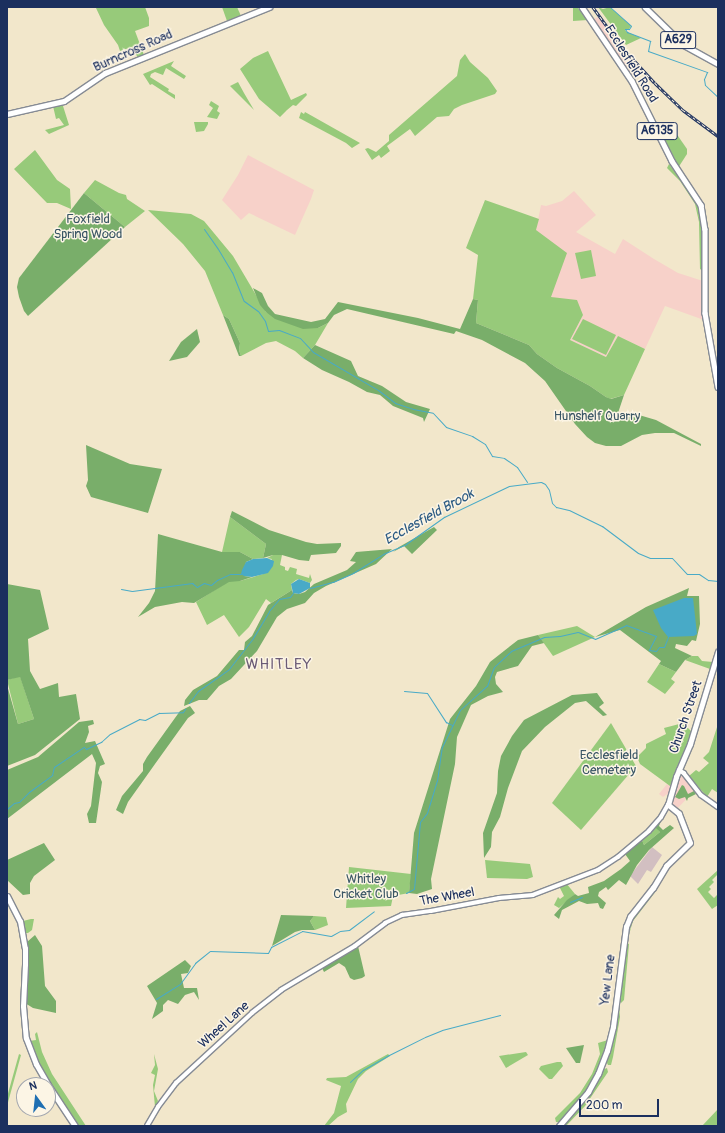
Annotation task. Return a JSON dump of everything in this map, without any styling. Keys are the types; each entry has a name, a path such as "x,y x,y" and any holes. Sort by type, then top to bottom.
{"highway":[{"path":"7,896 20,921 25,953 22,1006 26,1038 36,1064 43,1077"},
{"path":"56,1097 75,1126"}],"main road":[{"name":"Burncross Road","path":"7,114 64,101 105,73 269,7"},
{"name":"Ecclesfield Road","path":"582,7 632,81 672,161 701,205 705,229 705,313 718,387"},
{"name":"A629","path":"645,7 684,45 708,60 718,64"},
{"name":"Church Street","path":"668,805 672,789 690,744 715,672 718,652"},
{"name":"Yew Lane","path":"559,1126 588,1092 598,1074 607,1051 613,1027 625,934 630,917 653,888 666,866 690,843 679,814 668,805"}],"street":[{"path":"679,770 684,773 700,794 718,807"},
{"name":"The Wheel","path":"332,960 360,943 385,923 400,915 499,898 530,895 544,891 603,867 648,832 661,817 668,805"},
{"name":"Wheel Lane","path":"147,1126 158,1107 176,1082 228,1035 277,993 332,960"}],"shaded area":[{"path":"598,17 644,73 635,79 594,19"},
{"path":"248,155 314,190 295,235 249,213 241,220 222,200 238,175"},
{"path":"574,191 596,215 576,232 615,254 623,239 678,273 703,281 704,320 665,306 645,349 618,336 606,357 570,340 583,315 550,297 536,230 541,205 546,206 562,201"},
{"path":"678,769 696,789 676,810 668,805 670,800 667,794 663,797 659,794 667,784 670,786"},
{"path":"652,847 662,855 651,872 647,870 638,884 630,876"}],"green space":[{"path":"145,7 149,18 149,26 135,31 144,55 138,58 132,47 120,51 118,45 104,25 96,8"},
{"path":"222,7 237,7 241,16 227,21"},
{"path":"573,7 577,7 588,20 573,21"},
{"path":"598,7 603,9 610,7 631,26 629,29 625,30 627,32 641,38 626,45"},
{"path":"268,51 291,100 306,93 307,95 296,106 293,105 280,117 259,99 240,69 253,58"},
{"path":"465,54 470,62 488,78 497,91 495,94 462,105 454,109 449,116 437,117 415,136 410,129 387,146 390,151 381,158 379,155 372,160 365,149 368,148 376,152 389,141 389,135 457,76 460,60"},
{"path":"174,61 171,66 186,76 184,79 166,68 163,75 155,72 151,74 150,77 169,89 168,91 175,95 175,99 152,84 150,85 143,74"},
{"path":"238,82 244,93 254,110 230,86"},
{"path":"211,101 219,106 217,111 220,113 217,119 207,117 213,108 209,105"},
{"path":"53,106 63,106 69,125 49,134 45,130 64,125 59,118 56,119"},
{"path":"301,112 304,114 305,112 360,143 352,148 346,143 299,118"},
{"path":"194,122 208,122 208,124 204,131 196,132"},
{"path":"664,126 678,136 687,149 687,154 678,168 657,129"},
{"path":"35,150 57,180 70,189 71,209 57,203 47,203 14,169"},
{"path":"669,164 700,204 703,219 703,271 700,269 699,222 695,204 680,181 667,168"},
{"path":"95,180 119,193 126,195 127,199 145,211 125,227 84,193"},
{"name":"Foxfield Spring Wood","path":"84,193 125,227 28,316 24,311 19,297 17,287 19,278"},
{"path":"485,200 539,219 536,230 567,253 551,297 577,300 583,315 570,340 606,357 618,336 645,349 624,395 610,399 557,368 537,354 529,345 476,323 478,300 473,299 478,255 466,248"},
{"path":"148,210 191,214 204,221 233,256 266,312 318,328 328,323 315,345 303,358 295,351 276,341 266,343 241,356 239,350 240,343 229,319 223,315 205,271 183,244"},
{"path":"591,250 596,276 581,279 575,253"},
{"name":"Hunshelf Quarry","path":"253,288 262,293 268,306 275,314 311,322 325,319 338,302 418,318 460,329 473,299 478,300 476,323 529,345 537,354 557,368 590,386 606,397 611,399 624,395 618,413 639,415 656,420 701,444 701,446 674,433 642,435 621,446 606,446 595,443 575,424 545,381 525,363 482,340 456,331 454,334 347,309 334,315 328,323 318,328 303,329 275,319 266,312 260,305"},
{"path":"223,315 229,319 240,343 239,350 241,356 239,356"},
{"path":"583,319 616,335 606,355 572,339"},
{"path":"197,329 200,342 187,357 169,361 181,342"},
{"path":"315,345 351,361 358,376 382,386 406,402 430,409 424,422 423,418 393,406 380,395 367,392 322,370 303,358"},
{"path":"86,445 130,464 162,469 148,513 91,497 86,486 88,480"},
{"path":"232,511 269,530 306,542 317,544 341,543 341,546 336,553 311,555 309,561 282,555 273,555 263,558 266,544 230,517"},
{"path":"230,517 266,544 263,558 253,559 240,552 222,552"},
{"path":"434,527 437,530 412,554 404,546 393,552 399,547"},
{"path":"158,534 222,552 240,552 253,559 246,562 244,576 252,577 240,581 229,582 194,603 182,602 155,607 138,617 149,603 155,591"},
{"path":"392,549 376,564 326,586 314,593 305,603 287,609 277,617 257,651 231,679 219,686 207,700 199,700 184,706 185,700 193,690 217,676 239,650 244,650 245,642 252,636 268,605 292,590 293,593 299,594 305,592 314,584 347,570 356,562 350,561 356,552"},
{"path":"273,555 282,555 280,565 285,567 285,570 288,571 290,567 297,569 296,574 309,578 310,574 312,580 310,583 299,579 296,580 291,584 292,590 271,603 266,599 249,627 239,637 224,615 207,625 196,602 229,581 240,581 263,574 272,559 267,558"},
{"path":"7,584 40,590 49,629 28,639 30,671 40,689 58,683 59,697 76,694 80,719 35,755 7,766 7,685 18,724 34,719 20,677 7,680"},
{"path":"689,588 687,596 699,596 700,624 696,641 692,640 687,646 676,644 675,648 692,656 685,660 676,672 659,664 661,661 620,630 595,637 646,607"},
{"path":"577,626 595,637 553,656 538,635"},
{"path":"538,635 544,643 532,646 518,666 497,672 495,677 496,684 503,692 488,696 471,705 457,737 455,764 431,879 432,889 417,894 409,893 414,833 450,719 476,686 490,662 518,640"},
{"path":"692,656 698,656 702,661 713,662 710,669 685,660"},
{"path":"659,664 676,672 671,679 675,682 665,694 647,682"},
{"path":"20,676 34,719 18,724 7,680"},
{"path":"597,693 604,703 599,707 607,715 603,716 586,701 575,703 545,727 522,751 508,788 500,817 492,832 491,847 484,858 483,833 497,793 498,771 501,756 512,736 524,720 572,695"},
{"path":"190,706 195,713 188,718 155,764 128,802 123,814 116,810 122,796 143,771 143,764 147,757 180,711"},
{"path":"93,720 94,724 88,726 89,732 85,743 95,741 105,764 100,766 98,773 102,782 96,823 89,823 87,814 91,806 96,763 92,754 7,819 7,770 38,757 79,722"},
{"name":"Ecclesfield Cemetery","path":"611,723 636,766 581,830 552,803"},
{"path":"683,723 692,732 688,747 670,786 640,764 637,757 646,748 646,744 666,734 664,728"},
{"path":"718,724 718,793 712,789 707,797 689,776 696,770 699,772 709,763 703,758 709,752"},
{"path":"682,785 688,794 694,791 696,794 688,798 687,801 685,797 679,799 675,797"},
{"path":"661,821 659,826 663,830 670,825 674,828 649,850 637,865 626,885 619,880 608,890 606,887 599,892 598,896 606,903 603,909 600,908 598,903 587,904 579,901 562,910 559,919 554,915 567,900 575,894 578,896 589,893 588,887 604,881 621,869 630,861 625,854 642,840 644,845 660,832 655,827"},
{"path":"656,827 660,832 644,845 642,840"},
{"path":"44,843 55,860 34,876 30,883 30,894 23,895 7,880 7,860"},
{"path":"485,860 530,864 533,877 527,879 487,878"},
{"name":"Whitley Cricket Club","path":"349,867 411,874 409,893 393,896 391,906 346,908"},
{"path":"718,870 718,874 712,880 714,882 709,887 711,889 708,892 714,898 717,895 718,897 718,905 712,909 697,889"},
{"path":"663,877 656,891 633,921 628,938 633,917"},
{"path":"566,883 575,894 559,908 554,905 558,897 560,899 564,896 559,886"},
{"path":"281,915 314,916 310,921 315,930 302,930 295,932 272,946"},
{"path":"314,916 326,917 328,925 315,930 310,921"},
{"path":"34,919 32,930 26,933 23,921"},
{"path":"35,935 42,946 45,986 56,1001 56,1013 33,1008 25,1003 28,953 27,942"},
{"path":"627,943 629,944 624,1000 621,1003 619,1000"},
{"path":"358,946 365,976 354,980 350,978 345,967 339,963 324,972 322,968"},
{"path":"185,960 191,966 188,973 181,974 184,988 197,988 199,1000 194,992 185,995 178,1004 168,1000 163,1005 163,1011 152,1019 157,1003 147,986"},
{"path":"619,1006 620,1017 613,1057 611,1065 608,1065 606,1061"},
{"path":"37,1032 42,1052 54,1077 46,1077 29,1041 36,1040 35,1034"},
{"path":"608,1040 595,1076 585,1093 569,1113 559,1122 556,1122 555,1118 580,1093 592,1074 600,1054 598,1043"},
{"path":"584,1045 580,1063 576,1063 566,1048"},
{"path":"526,1052 528,1055 506,1068 499,1056"},
{"path":"19,1054 21,1055 7,1106 7,1097"},
{"path":"154,1054 158,1069 154,1091 158,1101 155,1107 153,1085 155,1075 151,1073 155,1065"},
{"path":"388,1054 390,1056 366,1071 358,1079 346,1104 347,1112 338,1117 328,1126 324,1126 334,1113 341,1086 326,1080 327,1078 346,1077"},
{"path":"561,1062 563,1066 552,1079 549,1079 539,1069 541,1066"},
{"path":"607,1068 608,1072 585,1106 566,1126 562,1126 589,1094 602,1070"},
{"path":"56,1080 86,1126 78,1126 56,1092"},
{"path":"718,1109 718,1126 702,1126"}],"water":[{"path":"267,558 274,561 273,566 268,573 252,577 241,574 246,562 253,559"},
{"path":"299,579 310,583 310,588 299,594 293,593 291,584"},
{"path":"684,598 693,598 697,634 694,636 668,637 661,628 653,610"}],"waterway":[{"path":"610,7 631,26 629,29 625,29 627,32 650,41 648,51 707,72 704,79 705,85 718,97"},
{"path":"66,220 72,214"},
{"path":"204,229 232,272 244,301 258,311 265,321 268,331 279,330 300,338 313,352 378,390 395,403 413,409 433,413 446,427 472,436 485,444 492,456 504,458 517,467 527,482"},
{"name":"Ecclesfield Brook","path":"310,588 333,582 353,573 383,554 406,544 444,517 509,486 541,482 545,484 549,490 552,503 556,507 569,510 602,526 638,553 650,558 672,558 687,574 699,574 708,580 718,581"},
{"path":"121,589 132,591 192,583 197,587 204,583 211,585 217,580 230,574 241,574"},
{"path":"189,703 198,691 229,669 253,638 269,611 279,599 290,597 293,593"},
{"path":"406,893 414,889 420,822 427,813 437,781 442,747 460,710 487,686 494,667 511,651 544,637 560,636 578,632 595,639 626,625 656,636 649,650 656,651 659,647 664,647 668,637"},
{"path":"404,691 427,693 446,722 452,725"},
{"path":"7,809 14,803 19,802 29,792 52,775 54,767 84,747 86,749 101,742 110,734 139,719 145,720 159,713 183,712 185,709"},
{"path":"570,902 582,897"},
{"path":"156,999 180,984 195,963 210,951 268,953 271,947 302,931 331,936 340,931 349,930 374,911"},
{"path":"350,1082 363,1070 425,1037 442,1030 500,1015"}],"railway":[{"path":"593,7 623,48 655,83 683,110 718,136"}],"district":[{"name":"WHITLEY","path":"279,665"}]}
